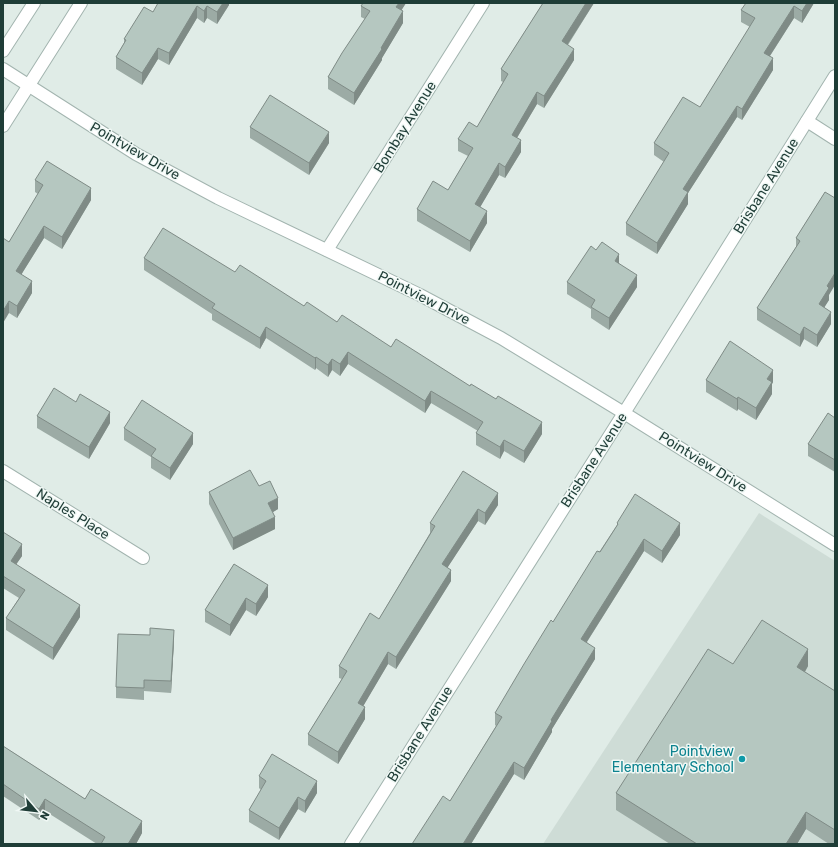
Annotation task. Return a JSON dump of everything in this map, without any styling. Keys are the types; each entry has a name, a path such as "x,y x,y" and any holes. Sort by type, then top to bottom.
{"street":[{"path":"3,51 34,3"},
{"path":"3,126 81,3"},
{"name":"Bombay Avenue","path":"328,250 483,3"},
{"name":"Pointview Drive","path":"3,69 136,154 218,198 420,295 501,338 835,545"},
{"name":"Brisbane Avenue","path":"351,844 835,76"},
{"path":"807,121 835,139"},
{"name":"Naples Place","path":"3,471 143,558"}],"shaded area":[{"path":"759,513 835,561 835,844 543,844"}],"building":[{"path":"158,3 223,3 217,12 207,6 204,11 197,6 169,53 158,48 142,73 116,57 126,40 124,39 144,7 153,12"},
{"path":"363,3 399,3 396,7 403,11 381,48 382,49 354,93 328,77 370,11 361,6"},
{"path":"543,3 586,3 562,41 574,49 544,96 537,92 512,135 521,140 505,167 499,163 475,204 487,211 470,241 417,209 433,181 448,190 473,148 458,139 469,122 477,127 508,74 501,69"},
{"path":"746,3 807,3 802,11 794,6 764,53 773,58 742,109 737,106 683,189 688,192 657,243 626,223 669,153 654,143 683,97 700,107 755,18 741,10"},
{"path":"270,95 329,132 309,163 250,127"},
{"path":"47,161 91,188 62,237 44,226 16,271 32,281 17,306 9,301 3,311 3,238 9,242 43,185 35,180"},
{"path":"825,192 835,198 835,273 827,286 829,288 819,304 831,312 817,335 804,327 800,335 757,308 800,241 796,238"},
{"path":"163,228 235,272 240,265 304,306 307,302 337,322 342,315 391,347 396,339 470,386 471,384 496,399 498,396 542,422 524,451 504,440 500,447 476,433 483,422 431,391 425,401 348,352 340,364 332,359 328,365 266,327 260,338 212,308 215,304 144,258"},
{"path":"602,242 619,254 615,261 637,275 609,318 591,307 595,300 567,282 591,246 596,250"},
{"path":"730,341 773,370 767,379 772,382 756,408 738,397 737,399 706,380"},
{"path":"54,388 76,402 80,394 110,412 89,447 37,416"},
{"path":"142,400 193,433 170,468 151,456 156,449 124,428"},
{"path":"828,413 835,418 835,460 808,444"},
{"path":"250,470 259,486 270,481 278,498 268,503 275,517 233,538 209,492"},
{"path":"463,471 498,493 485,513 478,509 442,564 451,570 396,657 388,652 358,703 365,707 338,752 308,734 347,671 339,666 370,613 379,619 435,526 430,523"},
{"path":"635,494 680,523 662,551 644,539 581,639 595,648 551,720 552,721 524,768 514,762 463,844 412,844 443,796 450,801 502,717 495,713 524,664 551,620 553,622 597,551 600,552"},
{"path":"3,532 22,544 11,561 80,605 53,648 6,618 25,590 3,576"},
{"path":"234,564 268,585 256,604 246,598 230,625 205,610"},
{"name":"Pointview Elementary School","path":"762,620 808,649 797,667 835,691 835,830 806,812 786,844 697,844 616,793 708,649 733,664"},
{"path":"150,628 174,630 171,681 144,680 144,688 116,687 118,634 150,635"},
{"path":"3,746 85,799 91,789 142,821 128,844 101,844 105,837 45,799 39,809 3,784"},
{"path":"272,754 317,781 305,801 298,797 279,828 249,810 266,781 259,776"}],"place":[{"name":"Pointview Elementary School","path":"742,759"}]}
